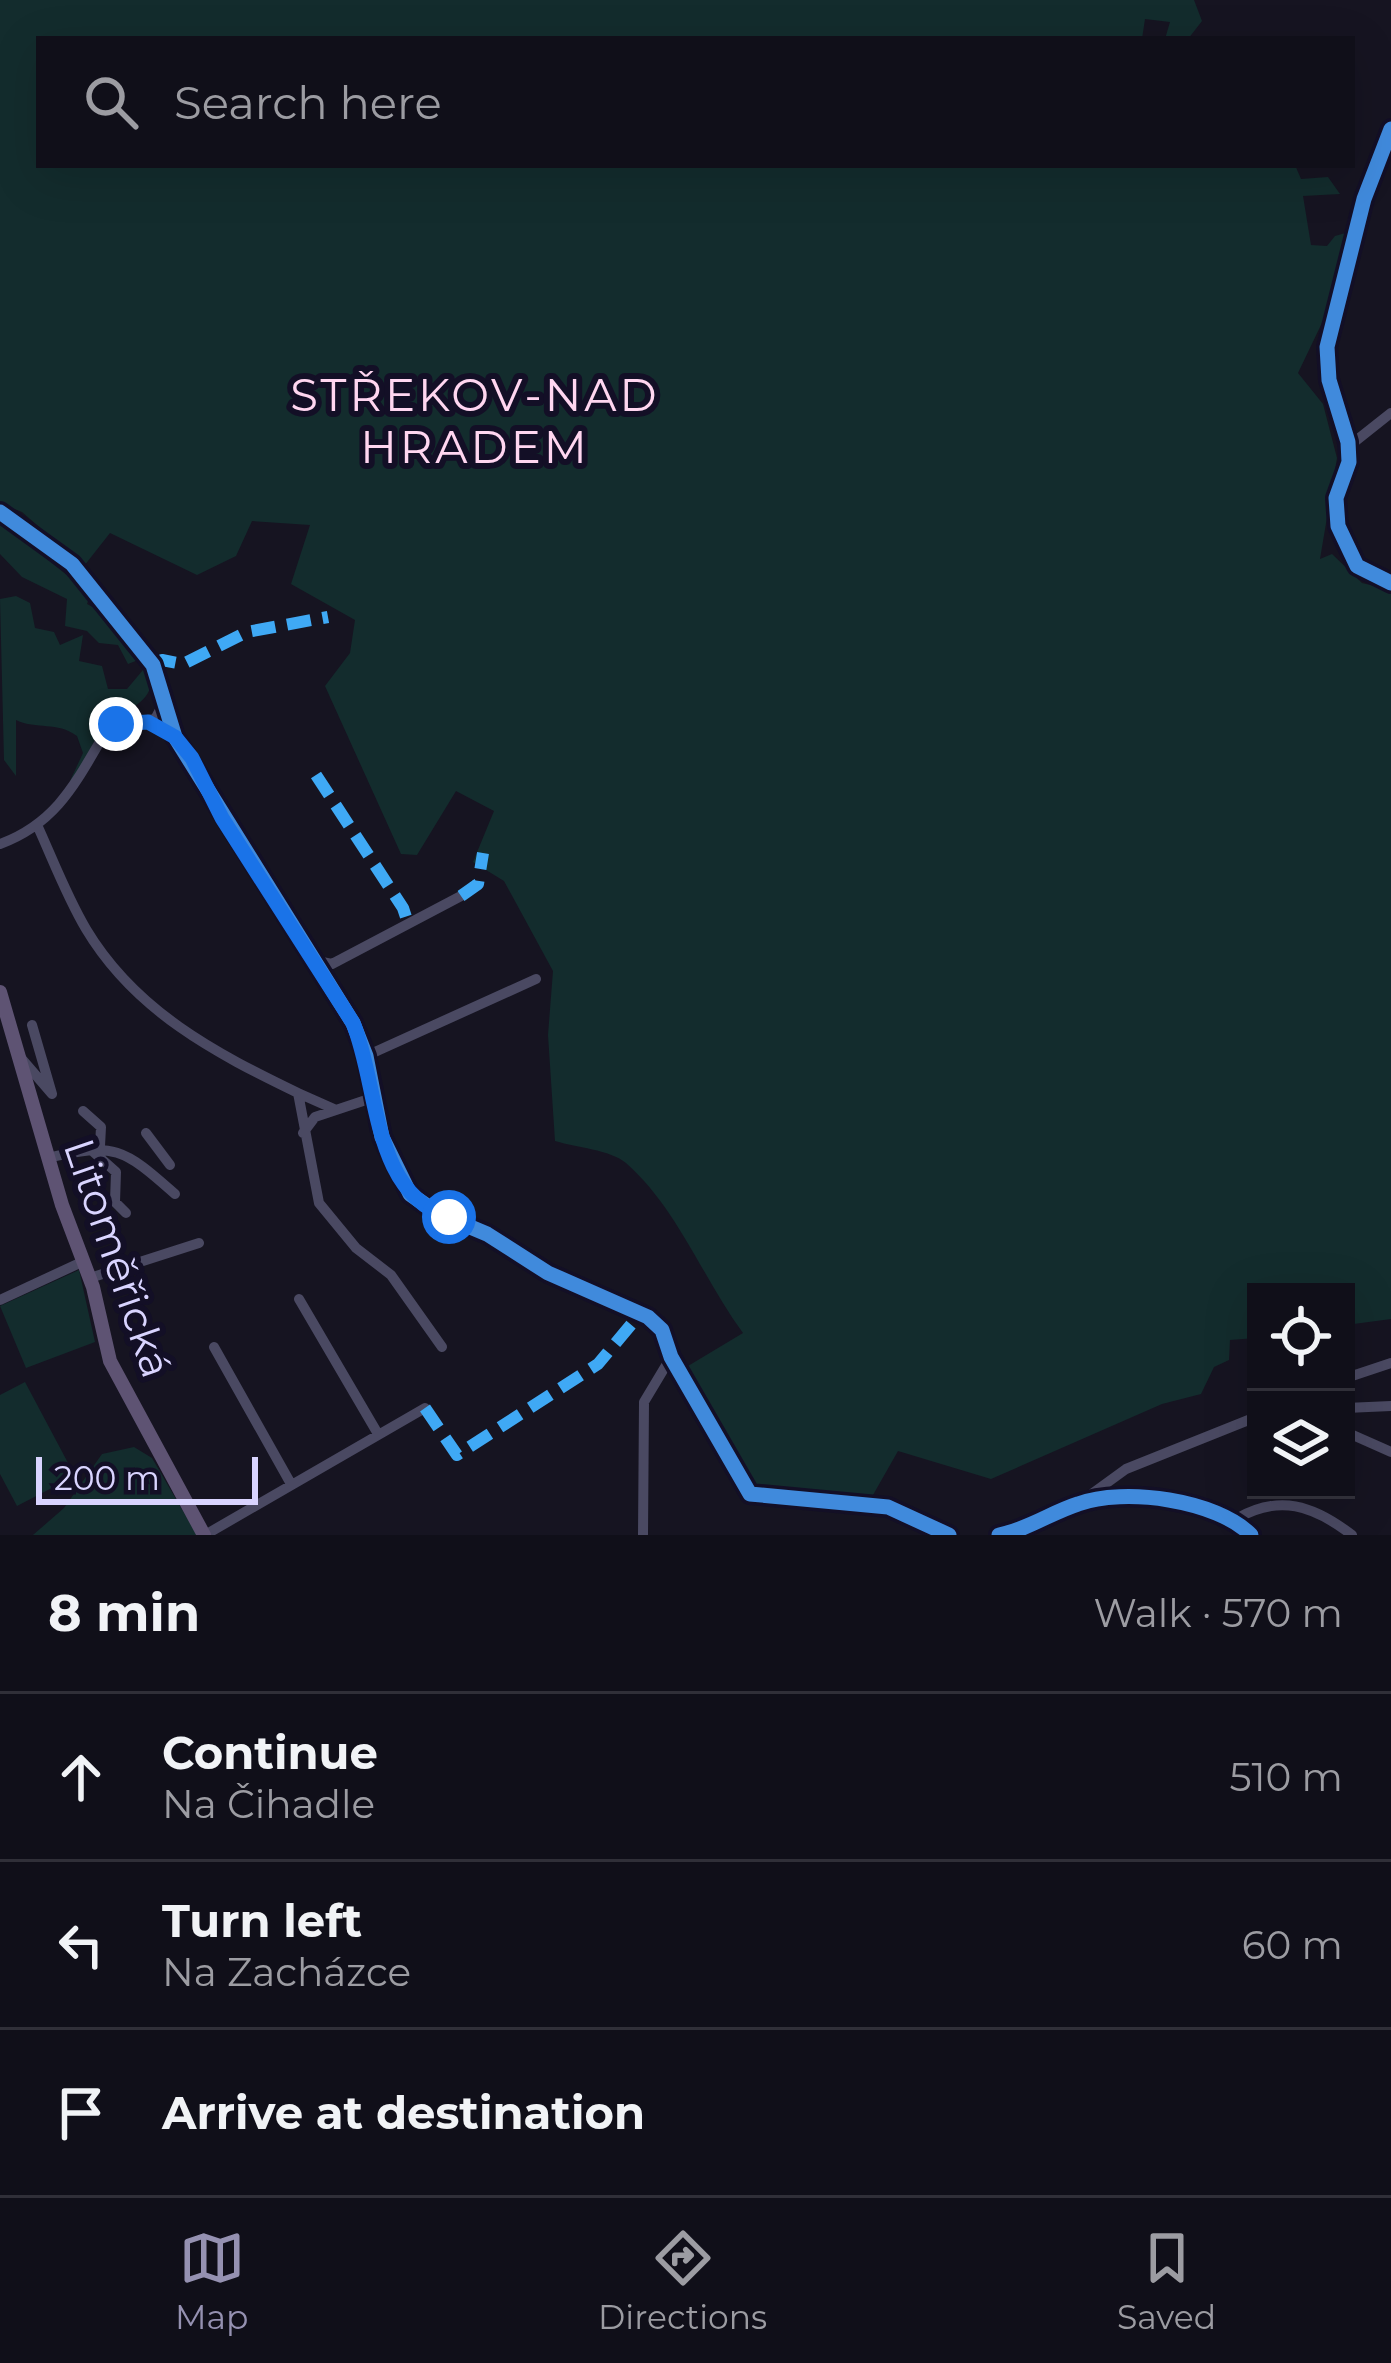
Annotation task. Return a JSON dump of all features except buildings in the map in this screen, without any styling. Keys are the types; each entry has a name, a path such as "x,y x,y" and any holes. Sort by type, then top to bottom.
{"main road":[{"name":"Litoměřická","path":"0,992 47,1158 90,1279 110,1361 204,1535"}],"street":[{"path":"1391,129 1364,199 1327,346 1329,380 1348,447 1335,508 1341,533 1357,566 1391,583"},
{"path":"1348,447 1391,413"},
{"path":"0,512 51,547 93,586 153,664 175,737 316,961 366,1056 388,1155 419,1203 487,1234 548,1273 648,1318 662,1330 671,1357 751,1494 888,1507 949,1535"},
{"path":"148,722 162,706"},
{"path":"0,844 38,827 76,787 105,733 116,724 148,722 175,737"},
{"path":"38,827 87,931 156,1012 210,1049 334,1108"},
{"path":"316,961 332,964 461,896"},
{"path":"366,1056 536,979"},
{"path":"0,1052 20,1052 45,1091 55,1091 32,1024"},
{"path":"298,1093 319,1203 356,1248 391,1275 442,1347"},
{"path":"303,1133 315,1117 375,1097"},
{"path":"82,1111 101,1126 95,1147"},
{"path":"146,1132 172,1164 151,1174"},
{"path":"47,1158 95,1147 129,1156 175,1194"},
{"path":"95,1147 116,1172 115,1202 126,1213"},
{"path":"90,1279 199,1244"},
{"path":"0,1300 84,1261"},
{"path":"298,1299 378,1434"},
{"path":"214,1347 292,1484"},
{"path":"643,1535 644,1402 671,1357"},
{"path":"1355,1375 1391,1363"},
{"path":"1355,1408 1391,1406"},
{"path":"204,1535 425,1408"},
{"path":"999,1535 1037,1525 1078,1504 1126,1469 1247,1421"},
{"path":"1355,1436 1391,1452"},
{"path":"1078,1504 1130,1498 1236,1520 1251,1535"},
{"path":"1236,1520 1276,1501 1301,1506 1352,1535"}],"green space":[{"path":"0,0 1194,0 1202,21 1190,36 1166,36 1170,22 1145,19 1142,36 36,36 36,168 1296,168 1301,179 1328,177 1340,194 1303,196 1311,245 1327,246 1335,236 1349,232 1356,237 1337,304 1331,304 1298,373 1323,404 1337,458 1320,559 1332,554 1362,583 1391,590 1391,1319 1355,1324 1355,1283 1247,1283 1247,1339 1230,1340 1229,1360 1214,1367 1201,1394 1162,1404 991,1479 898,1451 869,1502 758,1493 740,1477 683,1369 743,1333 644,1181 611,1155 555,1141 548,1035 553,971 504,881 473,862 494,811 456,791 417,855 401,854 325,686 350,653 355,620 291,584 310,525 252,521 236,556 197,575 110,533 84,566 22,512 0,503"},
{"path":"0,521 79,585 83,580 91,592 87,604 104,613 143,658 128,664 118,645 99,643 87,631 65,626 67,599 22,577 0,554"},
{"path":"16,596 30,603 35,628 54,632 60,645 83,635 79,661 102,666 108,689 127,689 148,664 151,685 147,694 134,706 105,719 76,778 70,781 83,753 77,736 62,729 16,720 16,776 4,760 0,599"},
{"path":"79,1270 95,1342 26,1368 0,1306"},
{"path":"25,1382 75,1476 17,1506 0,1474 0,1395"},
{"path":"134,1447 152,1458 197,1535 33,1535 64,1508 102,1454"}],"marked path":[{"path":"153,665 162,660 183,664 247,632 328,617"},
{"path":"316,775 403,908 409,926"},
{"path":"461,896 478,884 483,853"},
{"path":"425,1408 457,1455 598,1364 640,1314"}],"cycle path":[{"path":"1391,129 1364,199 1327,347 1329,380 1348,442 1349,462 1336,498 1338,526 1357,566 1391,583"},
{"path":"0,512 72,564 153,665 175,737 353,1023 366,1056 382,1137 410,1194 548,1273 648,1317 662,1330 671,1357 750,1494 888,1507 949,1535"},
{"path":"999,1535 1078,1504 1120,1497 1193,1505 1236,1523 1251,1535"}],"district":[{"name":"STŘEKOV-NAD HRADEM","path":"475,421"}],"route":[{"path":"116,724 148,722 175,737 192,758 222,818 332,983 353,1023 366,1056 388,1155 410,1194 449,1217"}]}
